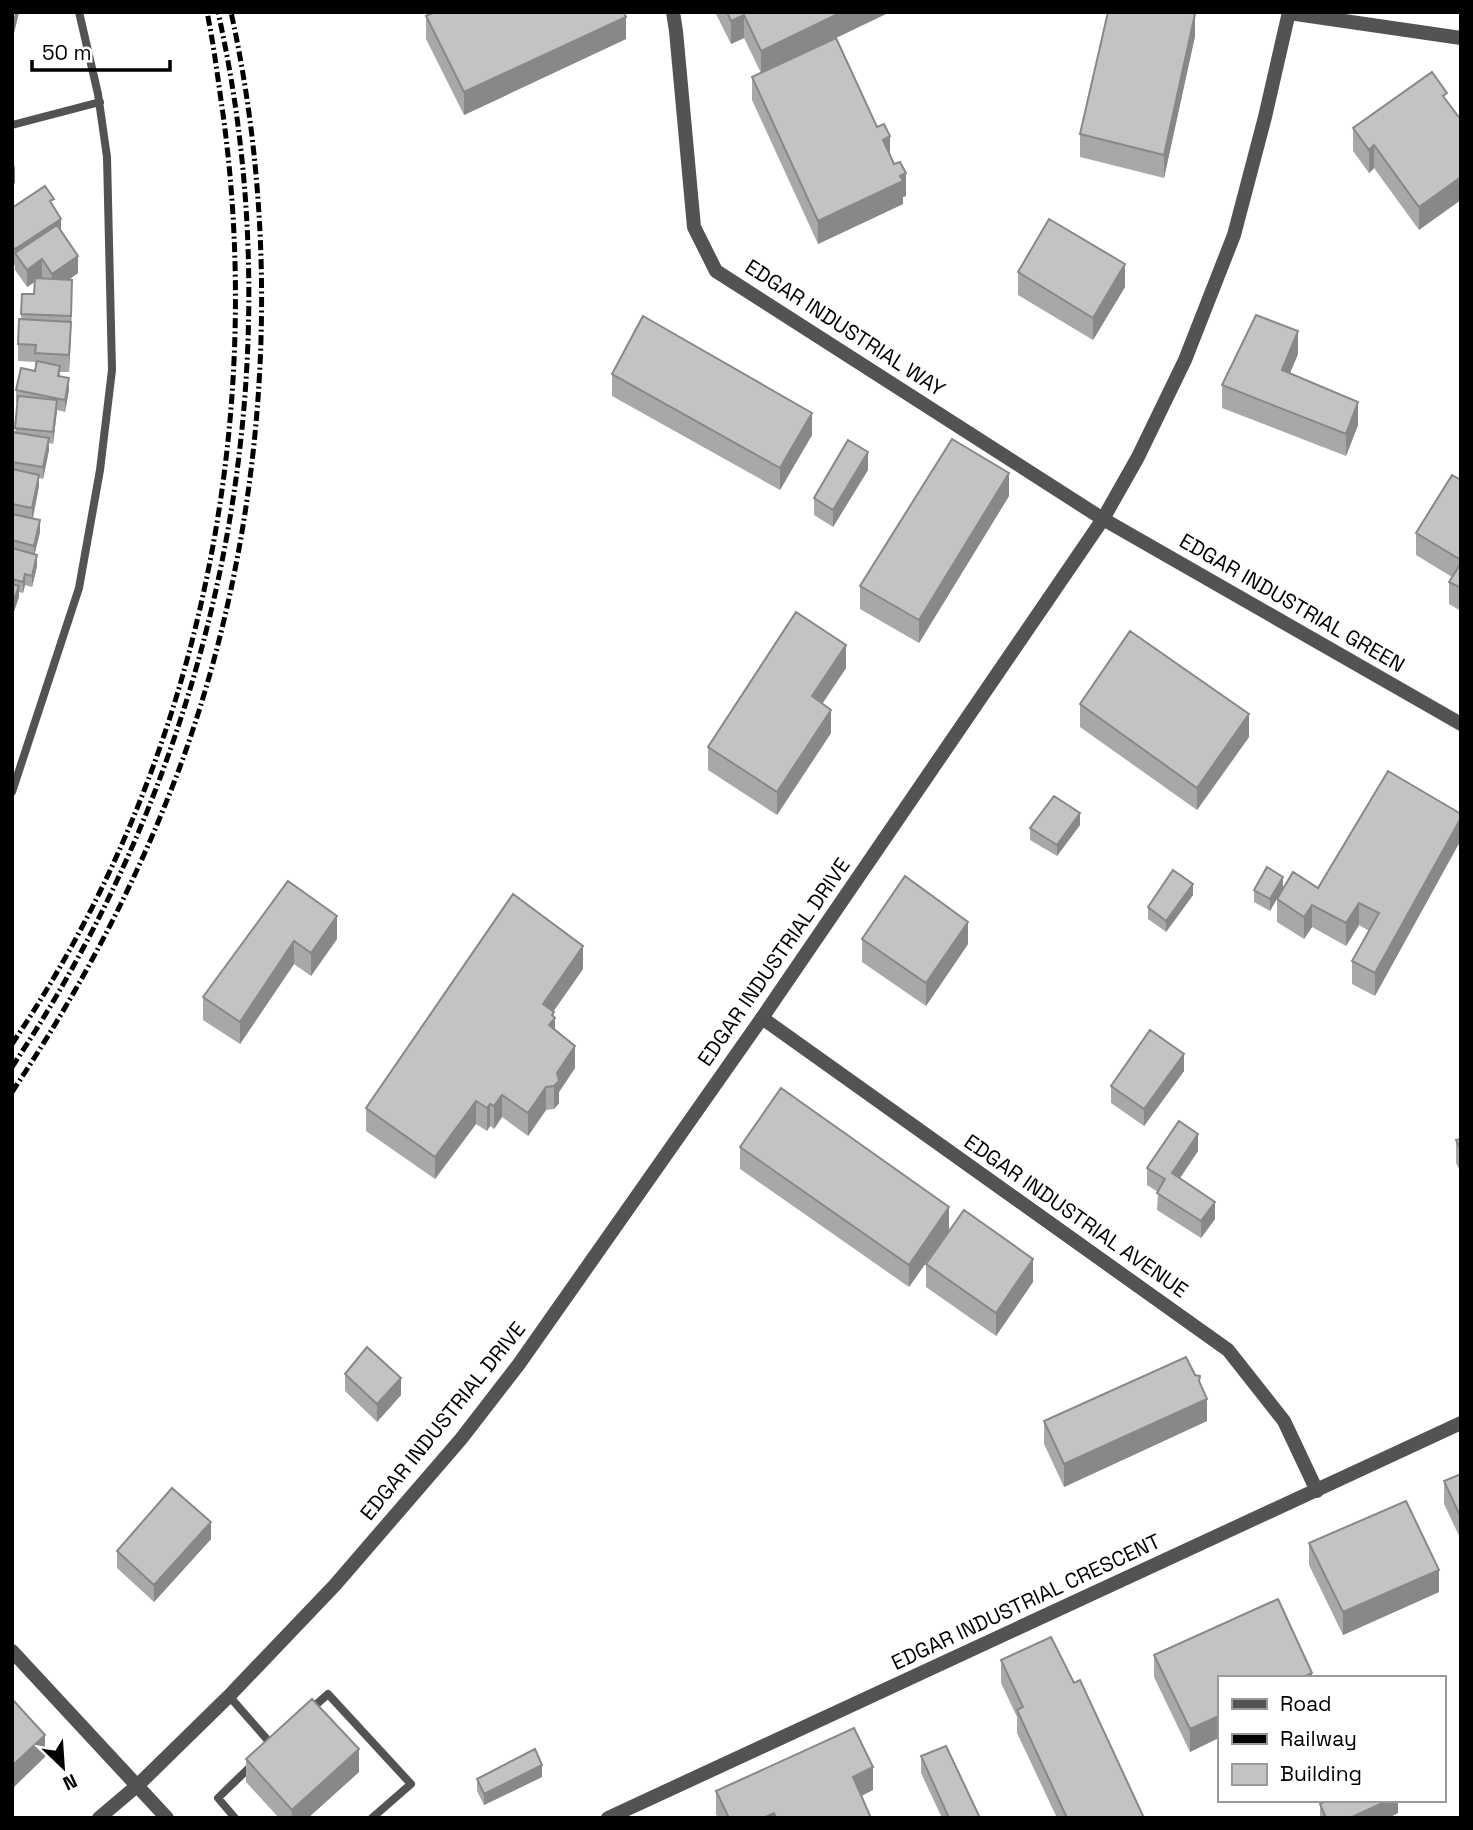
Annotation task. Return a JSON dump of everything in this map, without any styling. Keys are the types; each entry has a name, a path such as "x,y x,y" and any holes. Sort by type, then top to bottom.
{"street":[{"name":"EDGAR INDUSTRIAL WAY","path":"673,12 694,227 716,271 1103,519"},
{"name":"EDGAR INDUSTRIAL DRIVE","path":"99,1818 138,1785 229,1696 335,1585 461,1439 519,1364 762,1018 1103,519 1138,457 1185,360 1234,235 1289,13"},
{"path":"1289,13 1461,38"},
{"name":"EDGAR INDUSTRIAL GREEN","path":"1103,519 1461,724"},
{"name":"EDGAR INDUSTRIAL AVENUE","path":"762,1018 1228,1350 1284,1421 1317,1491"},
{"name":"EDGAR INDUSTRIAL CRESCENT","path":"608,1818 1461,1423"},
{"path":"12,1651 167,1818"}],"lane":[{"path":"12,792 77,600 90,534 112,370 107,158 100,102 79,12"},
{"path":"12,125 100,102"},
{"path":"301,1719 328,1694 411,1784 372,1818"},
{"path":"229,1696 273,1744"},
{"path":"235,1818 218,1798 282,1735"}],"building":[{"path":"12,12 17,12 14,21 12,21"},
{"path":"434,12 624,12 626,17 464,92 426,16"},
{"path":"727,12 842,12 761,51 744,15 731,21"},
{"path":"1108,12 1195,14 1164,155 1080,134"},
{"path":"836,38 877,127 884,124 890,136 883,140 894,164 900,162 906,173 900,176 903,181 818,221 752,77"},
{"path":"1432,72 1447,93 1443,96 1461,120 1461,177 1419,207 1374,145 1369,150 1353,128"},
{"path":"45,186 54,199 50,201 61,219 15,249 12,245 12,208"},
{"path":"1049,219 1125,264 1093,318 1018,272"},
{"path":"57,225 78,256 52,274 42,259 27,270 15,253"},
{"path":"35,278 72,280 71,316 21,314 22,294 34,294"},
{"path":"1256,315 1298,331 1282,370 1358,402 1346,434 1222,385"},
{"path":"643,316 812,413 780,468 612,374"},
{"path":"19,319 71,322 69,355 35,353 36,345 18,344"},
{"path":"37,361 60,366 58,376 69,378 65,400 16,390 21,368 35,371"},
{"path":"18,396 57,400 53,432 15,428"},
{"path":"12,432 49,438 43,467 12,462"},
{"path":"952,439 1009,473 919,620 860,586"},
{"path":"848,440 868,452 833,510 814,498"},
{"path":"12,469 39,475 32,508 12,504"},
{"path":"1452,475 1461,480 1461,560 1416,533"},
{"path":"12,514 40,520 34,546 12,540"},
{"path":"12,548 37,555 32,576 25,574 23,582 12,579"},
{"path":"1461,563 1461,588 1449,582"},
{"path":"12,584 19,586 12,605"},
{"path":"796,612 846,645 812,696 831,710 777,792 708,747"},
{"path":"1130,631 1249,714 1197,788 1080,704"},
{"path":"1388,771 1461,814 1461,818 1375,973 1352,961 1379,913 1359,903 1346,923 1312,905 1304,917 1277,899 1293,872 1318,888"},
{"path":"1054,796 1080,813 1057,845 1030,828"},
{"path":"1267,867 1283,877 1270,899 1254,890"},
{"path":"1173,870 1193,884 1166,921 1148,907"},
{"path":"905,876 968,922 926,983 862,939"},
{"path":"288,881 337,916 311,953 294,941 240,1022 203,997"},
{"path":"513,894 583,946 543,1004 554,1012 552,1015 555,1018 549,1025 575,1046 557,1073 559,1081 554,1086 546,1087 528,1113 502,1095 494,1106 490,1104 487,1108 476,1101 435,1157 366,1108"},
{"path":"1150,1030 1184,1054 1144,1109 1111,1086"},
{"path":"781,1088 949,1207 909,1265 740,1147"},
{"path":"1179,1121 1198,1134 1172,1173 1215,1202 1201,1221 1157,1193 1165,1179 1147,1168"},
{"path":"964,1210 1033,1259 996,1313 926,1264"},
{"path":"367,1347 401,1378 377,1404 345,1374"},
{"path":"1186,1357 1195,1375 1200,1376 1199,1381 1207,1399 1064,1464 1044,1421"},
{"path":"1461,1474 1461,1518 1444,1481"},
{"path":"172,1488 211,1522 154,1585 117,1551"},
{"path":"1406,1501 1439,1570 1343,1612 1309,1543"},
{"path":"1278,1599 1312,1673 1305,1676 1218,1676 1218,1716 1190,1729 1154,1655"},
{"path":"1051,1637 1074,1683 1080,1680 1144,1818 1067,1818 1017,1710 1023,1707 1001,1660"},
{"path":"12,1699 45,1735 12,1766"},
{"path":"312,1699 359,1749 292,1810 246,1759"},
{"path":"854,1728 873,1767 853,1777 871,1818 776,1818 774,1813 763,1818 729,1818 716,1791"},
{"path":"946,1746 980,1818 949,1818 921,1756"},
{"path":"535,1749 542,1765 484,1794 477,1779"},
{"path":"1385,1802 1350,1818 1326,1818 1320,1804"}],"railway":[{"path":"12,1044 75,940 128,830 170,716 202,598 224,478 234,357 234,235 223,114 207,12"},
{"path":"12,1067 83,948 142,824 189,694 222,560 242,424 249,286 241,149 218,12"},
{"path":"12,1092 84,974 146,850 181,764 210,674 233,581 249,487 258,391 262,296 258,200 248,105 231,12"}]}
